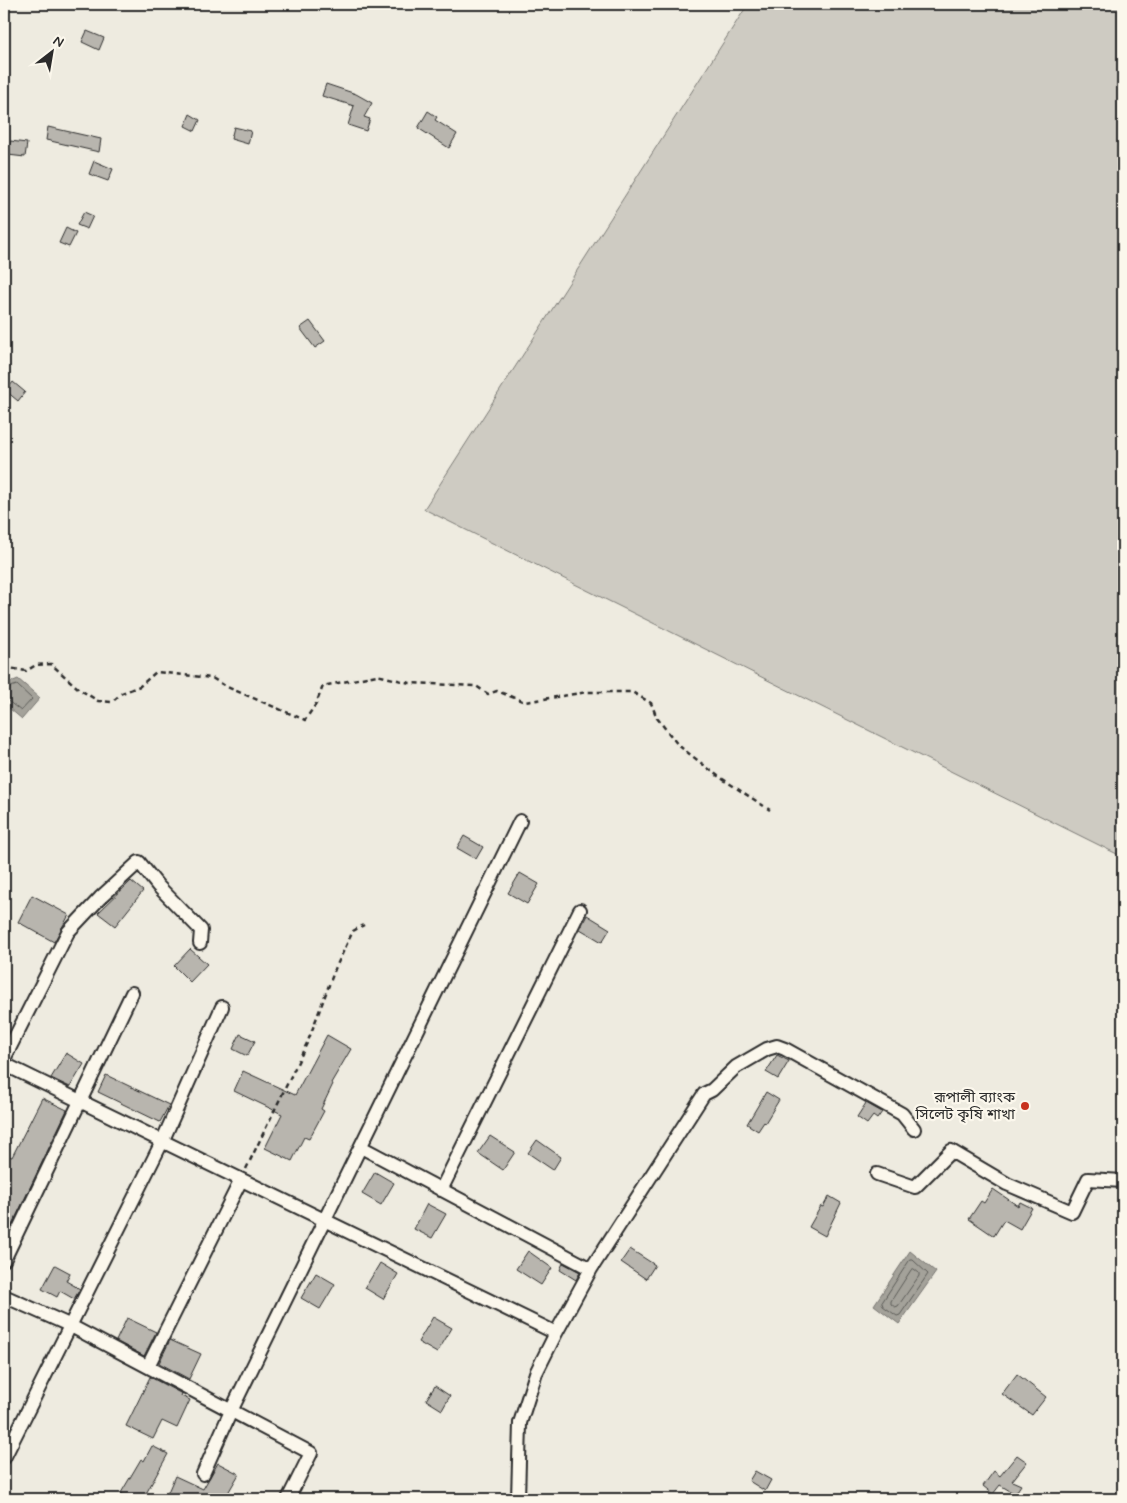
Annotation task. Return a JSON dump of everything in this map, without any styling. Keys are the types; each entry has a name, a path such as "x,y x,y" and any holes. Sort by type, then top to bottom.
{"street":[{"path":"203,1474 231,1411 520,821"},
{"path":"4,1060 68,932 100,898 139,862 158,886 200,930 200,943"},
{"path":"442,1190 580,910"},
{"path":"4,1260 132,993"},
{"path":"4,1458 162,1142 222,1007"},
{"path":"518,1499 520,1423 536,1373 591,1269 704,1094 712,1090 736,1067 767,1049 777,1046 902,1114 914,1129"},
{"path":"4,1064 556,1333"},
{"path":"361,1147 591,1269"},
{"path":"877,1174 915,1187 951,1151 1007,1184 1072,1212 1088,1179 1123,1181"},
{"path":"148,1366 241,1180"},
{"path":"4,1296 70,1325 311,1453 288,1499"}],"path":[{"path":"4,667 26,671 36,665 51,664 79,689 98,701 112,702 122,693 140,686 156,672 212,678 227,687 305,720 316,704 323,686 377,675 410,683 476,686 488,694 497,691 525,702 587,692 632,692 651,703 656,718 678,745 718,776 770,810"},
{"path":"241,1180 308,1041 335,969 353,931 364,925"}],"shaded area":[{"path":"748,4 1123,4 1123,857 424,509"}],"water":[{"path":"18,679 40,698 22,719 4,704 4,685"},
{"path":"910,1251 936,1272 899,1324 874,1305"}],"building":[{"path":"87,31 104,38 99,50 82,42"},
{"path":"326,84 356,94 372,103 364,117 370,119 366,131 348,125 354,106 322,96"},
{"path":"428,111 437,117 435,120 457,134 449,148 418,128"},
{"path":"190,114 200,120 195,131 185,126"},
{"path":"48,127 101,139 99,152 46,140"},
{"path":"234,127 251,131 248,144 231,139"},
{"path":"10,141 27,143 25,157 8,155"},
{"path":"94,161 113,169 108,181 89,174"},
{"path":"84,212 93,216 87,229 77,225"},
{"path":"66,228 76,233 69,247 59,243"},
{"path":"310,321 325,341 315,348 300,328"},
{"path":"13,382 25,392 18,401 6,391"},
{"path":"464,836 483,847 476,859 457,848"},
{"path":"520,873 539,884 527,904 508,893"},
{"path":"131,881 143,891 115,926 98,913"},
{"path":"32,895 69,915 54,942 18,922"},
{"path":"587,915 610,929 602,942 580,929"},
{"path":"190,949 207,964 190,982 174,966"},
{"path":"240,1034 255,1041 247,1056 233,1049"},
{"path":"327,1035 351,1049 331,1083 333,1084 321,1109 324,1111 309,1139 304,1137 292,1161 265,1148 282,1114 234,1091 243,1071 295,1095"},
{"path":"66,1053 84,1064 70,1087 51,1078"},
{"path":"777,1055 789,1061 778,1079 766,1072"},
{"path":"106,1075 169,1105 160,1122 98,1092"},
{"path":"766,1092 779,1100 758,1131 747,1124"},
{"path":"42,1098 67,1110 4,1242 4,1155 12,1157"},
{"path":"866,1103 882,1112 877,1119 873,1116 867,1124 857,1117"},
{"path":"490,1136 515,1152 503,1170 478,1153"},
{"path":"537,1140 561,1157 553,1170 528,1153"},
{"path":"375,1172 394,1183 381,1205 362,1194"},
{"path":"993,1189 1018,1206 1020,1202 1032,1208 1020,1229 1004,1220 994,1236 969,1219 981,1201 984,1203"},
{"path":"829,1196 841,1203 825,1236 809,1227"},
{"path":"427,1204 446,1214 432,1238 414,1229"},
{"path":"630,1249 655,1265 646,1279 621,1262"},
{"path":"528,1251 552,1268 541,1285 516,1269"},
{"path":"380,1263 398,1274 383,1299 365,1288"},
{"path":"563,1263 580,1272 576,1280 560,1270"},
{"path":"55,1265 70,1273 66,1281 80,1289 74,1299 60,1291 57,1297 42,1289"},
{"path":"316,1273 335,1284 320,1309 301,1298"},
{"path":"433,1317 452,1328 437,1353 418,1342"},
{"path":"127,1318 156,1332 144,1356 116,1341"},
{"path":"170,1340 201,1354 189,1379 159,1363"},
{"path":"1017,1374 1046,1397 1032,1415 1002,1394"},
{"path":"150,1377 190,1400 177,1428 162,1421 153,1439 126,1426"},
{"path":"435,1386 450,1396 442,1410 426,1400"},
{"path":"152,1446 168,1454 143,1499 131,1499 121,1493 141,1459 144,1461"},
{"path":"1017,1455 1027,1462 1012,1481 1021,1485 1015,1494 1000,1485 993,1494 983,1486 994,1471 1000,1476"},
{"path":"218,1463 239,1474 225,1498 227,1499 165,1499 175,1476 203,1489"},
{"path":"755,1471 771,1480 765,1491 749,1481"}],"place":[{"name":"রূপালী ব্যাংক সিলেট কৃষি শাখা","path":"1025,1106"}]}
